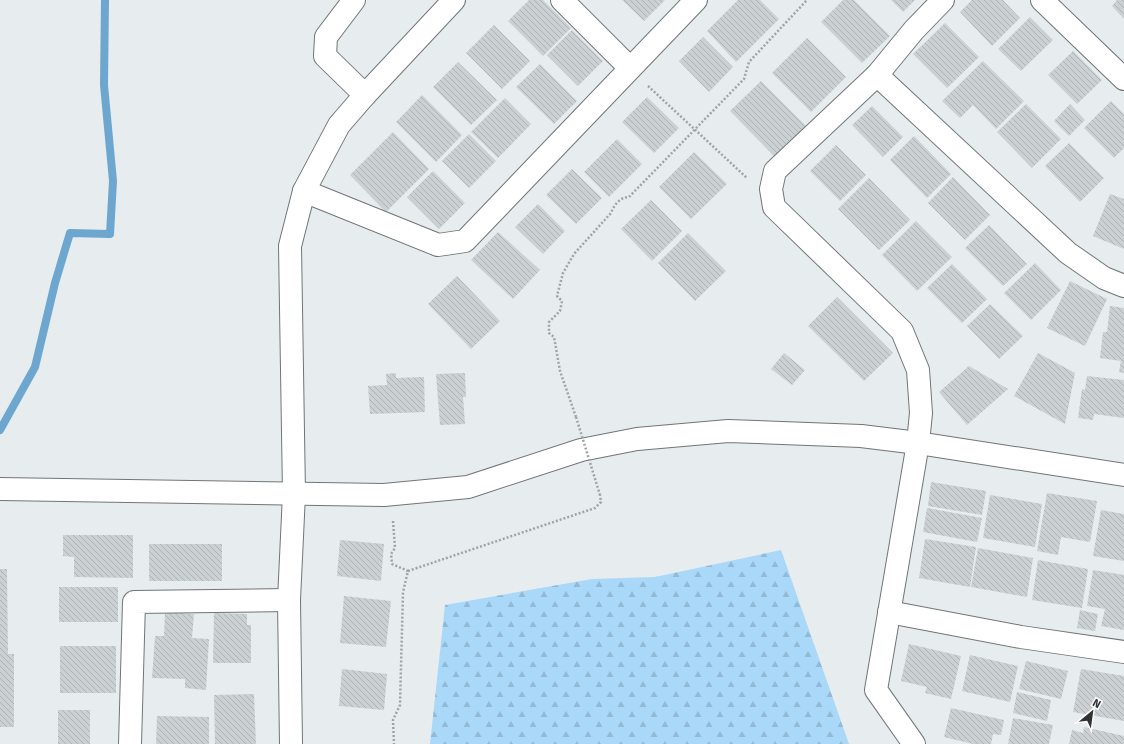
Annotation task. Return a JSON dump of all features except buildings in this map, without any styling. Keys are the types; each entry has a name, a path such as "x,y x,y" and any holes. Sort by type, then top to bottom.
{"street":[{"path":"354,0 326,37 325,56 365,95"},
{"path":"291,744 289,600 294,494 290,246 304,191 339,125 454,0"},
{"path":"562,0 630,68"},
{"path":"304,191 438,245 465,241 696,0"},
{"path":"914,744 876,690 918,443 920,413 918,370 902,331 774,207 771,189 775,171 877,75 914,30 943,0"},
{"path":"1042,0 1124,79"},
{"path":"877,75 1068,253 1104,278 1124,286"},
{"path":"0,489 384,495 468,486 581,450 636,439 728,431 861,436 918,443 1124,475"},
{"path":"130,744 134,602 289,600"},
{"path":"889,612 1021,637 1124,652"}],"path":[{"path":"393,521 395,548 391,554 392,564 408,571 595,508 601,502 600,494 576,417 560,371 554,337 549,333 550,322 560,311 562,301 558,296 563,273 574,254 611,214 613,208 623,197 629,196 744,79 749,62 807,0"},
{"path":"630,68 746,178 771,189"},
{"path":"394,744 393,720 400,706 403,592 408,571"}],"green space":[{"path":"781,550 849,744 430,744 445,605 592,579 655,577"}],"waterway":[{"path":"0,430 35,367 55,283 70,233 110,234 113,181 104,85 105,0"}]}
